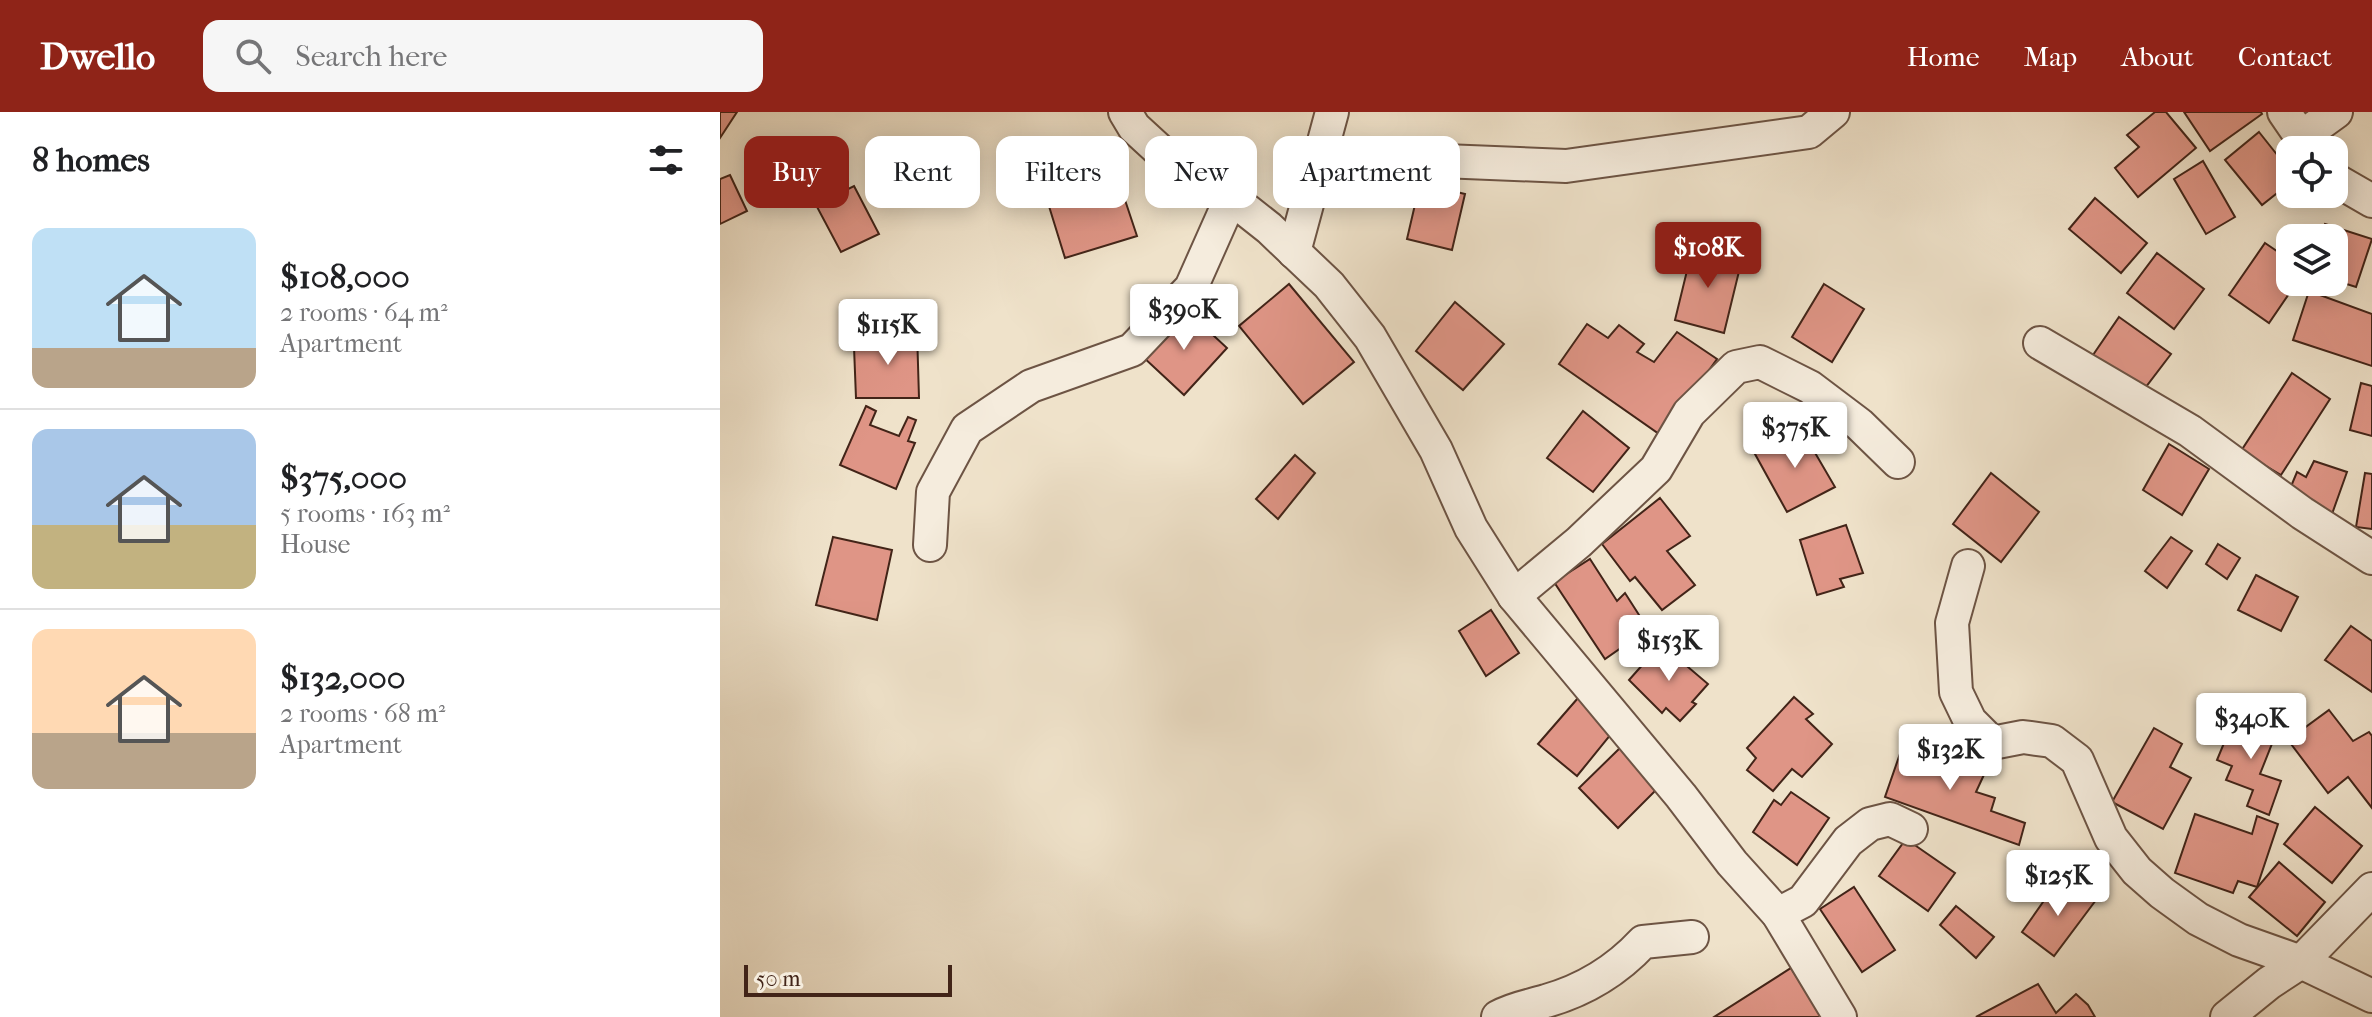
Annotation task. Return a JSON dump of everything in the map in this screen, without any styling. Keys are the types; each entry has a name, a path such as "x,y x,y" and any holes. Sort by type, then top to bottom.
{"street":[{"path":"1125,112 1145,137"},
{"path":"1325,136 1332,112"},
{"path":"1460,162 1566,166 1809,132 1833,112"},
{"path":"2298,133 2336,112"},
{"path":"2348,187 2372,201"},
{"path":"930,545 933,492 967,429 1031,386 1132,350 1191,288 1227,208"},
{"path":"1243,208 1329,285 1370,337 1436,450 1471,528 1514,596 1681,796 1732,863 1778,914 1840,1017"},
{"path":"1294,252 1306,208"},
{"path":"2040,343 2190,431 2302,513 2372,558"},
{"path":"1514,596 1579,542 1656,469 1689,413 1736,367 1760,362 1810,387 1859,424 1898,462"},
{"path":"1968,566 1952,623 1956,692 1970,721 1992,743 2023,737 2052,741 2077,760 2111,838 2137,871 2198,919 2239,940 2301,962 2372,996"},
{"path":"1778,914 1803,901 1848,841 1870,824 1890,819 1911,829"},
{"path":"2227,1017 2301,962 2372,889"},
{"path":"1498,1017 1511,1010 1582,989 1622,965 1643,942 1692,937"}],"building":[{"path":"720,112 737,112 720,138"},
{"path":"2155,112 2166,112 2196,148 2138,197 2115,168 2139,147 2127,135"},
{"path":"2184,112 2261,112 2262,114 2210,151"},
{"path":"2259,132 2276,153 2276,194 2262,205 2225,160"},
{"path":"2203,161 2235,217 2206,234 2174,179"},
{"path":"730,175 747,211 720,224 720,179"},
{"path":"854,186 879,234 841,252 818,208 849,208 849,188"},
{"path":"1460,193 1465,194 1452,250 1407,239 1414,208 1460,208"},
{"path":"2095,198 2147,243 2121,273 2069,229"},
{"path":"1050,208 1128,208 1137,236 1065,258"},
{"path":"2348,231 2372,239 2356,287 2348,284"},
{"path":"2265,243 2276,250 2276,296 2287,296 2269,323 2229,295"},
{"path":"1693,246 1742,259 1724,333 1675,320"},
{"path":"2157,253 2204,289 2174,329 2127,293"},
{"path":"1289,284 1354,362 1303,404 1239,326"},
{"path":"1824,284 1864,309 1832,362 1792,337"},
{"path":"2307,296 2323,296 2372,314 2372,366 2293,340"},
{"path":"1455,302 1504,344 1463,390 1416,351"},
{"path":"1185,309 1227,348 1184,395 1142,356"},
{"path":"2119,317 2171,354 2142,392 2093,355"},
{"path":"1587,324 1608,338 1619,325 1644,344 1637,352 1654,362 1677,332 1717,359 1662,436 1559,364"},
{"path":"917,331 919,398 856,398 854,347 871,346 870,333"},
{"path":"2292,373 2330,399 2281,475 2241,451"},
{"path":"2361,383 2372,386 2372,436 2350,430"},
{"path":"866,406 876,411 870,425 899,436 908,417 916,420 908,441 915,443 896,489 840,465"},
{"path":"1583,411 1629,448 1593,492 1547,458"},
{"path":"1800,427 1835,487 1787,512 1755,454"},
{"path":"2169,444 2209,469 2182,515 2143,490"},
{"path":"1295,455 1315,473 1278,519 1256,499"},
{"path":"2314,461 2347,472 2332,514 2287,496 2297,472 2306,477"},
{"path":"1991,473 2039,512 2001,562 1953,524"},
{"path":"2365,473 2372,474 2372,529 2356,527"},
{"path":"1660,498 1690,536 1667,551 1695,585 1662,610 1635,577 1630,581 1602,544"},
{"path":"1846,525 1863,573 1840,579 1844,587 1817,595 1800,540"},
{"path":"833,537 892,550 877,620 816,605"},
{"path":"2171,537 2192,551 2167,588 2145,571"},
{"path":"2218,544 2240,558 2227,579 2206,564"},
{"path":"1590,559 1617,601 1625,593 1648,629 1605,659 1554,582"},
{"path":"2256,575 2298,597 2281,631 2238,610"},
{"path":"1491,610 1519,653 1486,676 1459,631"},
{"path":"2351,626 2372,641 2372,692 2325,660"},
{"path":"1661,644 1708,684 1692,702 1696,704 1680,721 1666,708 1662,713 1629,680"},
{"path":"1794,697 1813,714 1806,719 1832,744 1802,777 1792,769 1773,791 1747,770 1756,758 1747,748"},
{"path":"1578,698 1616,728 1577,776 1538,744"},
{"path":"2329,710 2353,741 2369,732 2372,736 2372,808 2348,777 2328,793 2288,740"},
{"path":"2236,714 2277,731 2260,774 2281,781 2269,815 2247,806 2253,790 2226,780 2232,766 2217,760"},
{"path":"2154,728 2182,744 2170,767 2191,778 2163,829 2112,802"},
{"path":"1903,745 1946,761 1948,752 1988,766 1976,792 1995,798 1991,811 2025,823 2019,845 1885,797"},
{"path":"1622,746 1660,786 1618,828 1579,788"},
{"path":"1791,792 1829,818 1797,865 1753,832 1774,800 1781,805"},
{"path":"2315,807 2362,846 2332,883 2284,844"},
{"path":"2195,814 2252,834 2257,816 2278,824 2257,887 2238,881 2233,893 2175,873"},
{"path":"1906,839 1955,873 1928,911 1879,876"},
{"path":"2279,862 2325,902 2297,936 2249,897"},
{"path":"2055,885 2070,897 2077,886 2096,900 2054,956 2022,932"},
{"path":"1854,887 1895,950 1862,972 1820,909"},
{"path":"1956,906 1994,937 1976,958 1940,925"},
{"path":"1791,968 1822,1017 1714,1017"},
{"path":"2038,984 2056,1013 2076,994 2095,1017 1976,1017"}]}
